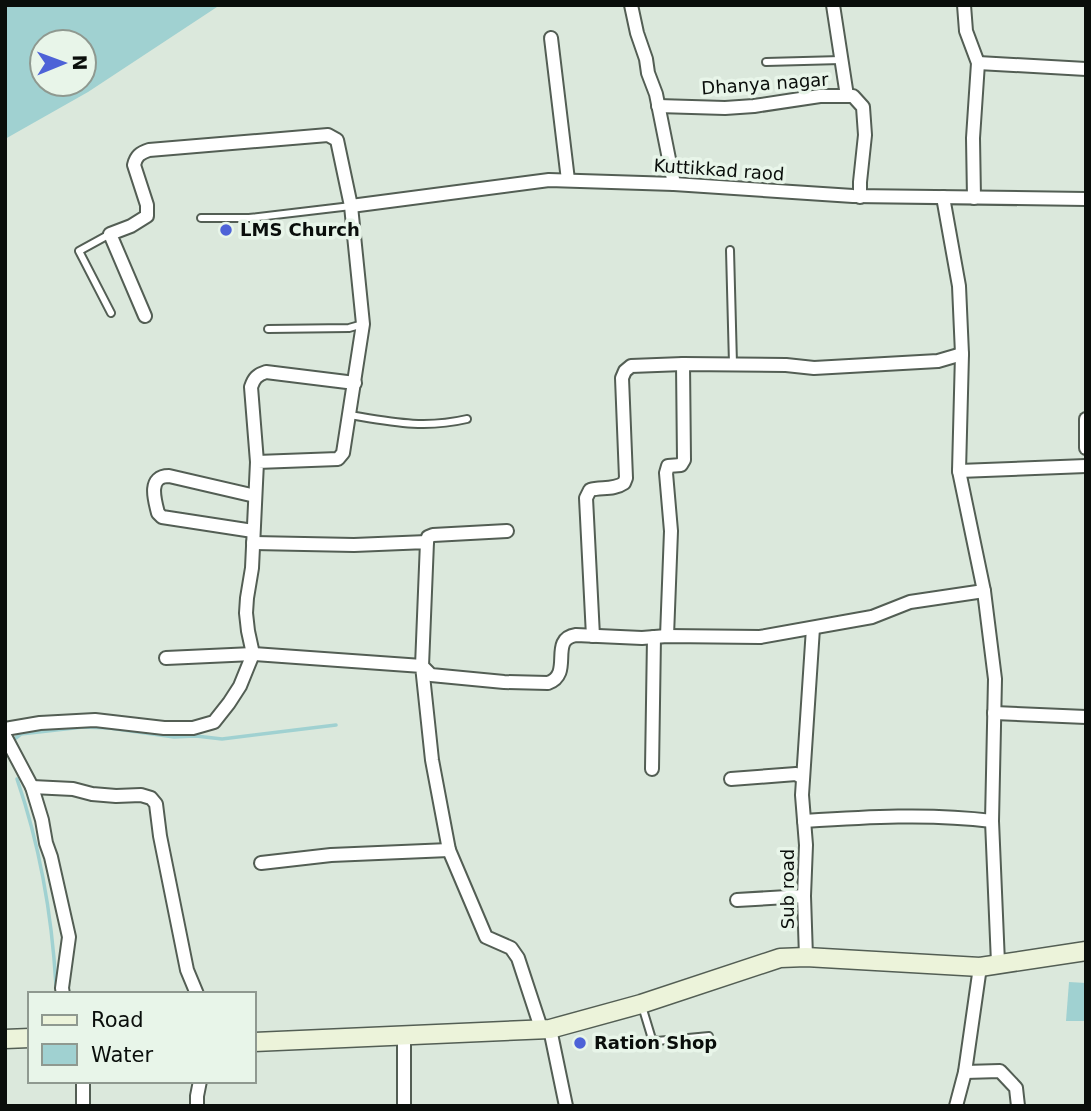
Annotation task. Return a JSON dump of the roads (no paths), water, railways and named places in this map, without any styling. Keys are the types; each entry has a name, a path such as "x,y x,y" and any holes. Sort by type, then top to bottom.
{"main road":[{"path":"256,1042 545,1029 641,1004 780,958 807,957 980,967 1086,951"},
{"path":"5,1039 28,1038"}],"street":[{"path":"631,5 656,94 674,184"},
{"path":"833,5 847,96"},
{"path":"964,5 966,31 978,63 973,138 974,198"},
{"path":"551,38 568,180"},
{"path":"978,63 1086,69"},
{"name":"Dhanya nagar","path":"658,106 725,108 820,96 853,96 863,107 865,135 860,197"},
{"path":"145,316 110,234 138,223 147,216 147,205 134,165 140,153 149,150 328,135 337,140 351,206 363,324 343,453 338,459 257,462"},
{"name":"Kuttikkad raod","path":"351,206 549,180 674,184 860,197 1086,199"},
{"path":"943,197 959,286 962,354 959,471 984,591 995,678 992,821 998,963"},
{"path":"593,636 586,498 590,490 618,487 626,478 622,378 631,366 733,364 827,367 938,361 962,354"},
{"path":"652,769 670,531 666,473 668,466 681,465 684,460 683,364"},
{"path":"5,729 40,723 95,720 164,728 193,728 214,722 240,686 253,654 248,631 247,605 252,568 257,462 251,387 253,379 266,372 355,383"},
{"path":"1086,419 1086,448"},
{"path":"959,471 1085,466 1086,454"},
{"path":"255,496 169,476 162,476 154,484 158,513 162,517 253,537 354,545 427,542"},
{"path":"507,531 428,537 422,666 432,760 450,850 486,937 511,948 518,958 545,1029 566,1106"},
{"path":"166,658 253,654 422,666 431,675 548,683 559,677 563,641 568,636 760,637 872,617 910,602 984,591"},
{"name":"Sub road","path":"807,957 803,778 813,628"},
{"path":"994,713 1086,716"},
{"path":"5,736 32,787 69,937 63,992"},
{"path":"731,779 796,774 803,778"},
{"path":"32,787 73,789 116,796 141,795 151,798 156,804 187,970 196,992"},
{"path":"804,821 934,817 992,821"},
{"path":"261,863 331,855 450,850"},
{"path":"737,900 804,896"},
{"path":"956,1106 965,1072 980,967"},
{"path":"404,1036 404,1106"},
{"path":"965,1072 1000,1071 1016,1088 1018,1106"},
{"path":"83,1083 83,1106"},
{"path":"197,1106 200,1083"}],"lane":[{"path":"766,62 841,60"},
{"path":"201,218 248,218 351,206"},
{"path":"110,234 79,251 111,313"},
{"path":"730,250 733,364"},
{"path":"268,329 349,328 363,324"},
{"path":"350,415 410,424 445,424 467,419"},
{"path":"641,1004 652,1039 657,1041 709,1036"}],"water":[{"path":"5,5 220,5 98,85 98,28 28,28 28,98 77,98 5,139"},
{"path":"1069,982 1086,983 1086,1021 1066,1021"}],"waterway":[{"path":"12,741 21,734 83,727 174,737 222,739 336,725"},
{"path":"17,779 44,881 56,986"}],"place":[{"name":"LMS Church","path":"226,230"},
{"name":"Ration Shop","path":"580,1043"}]}
